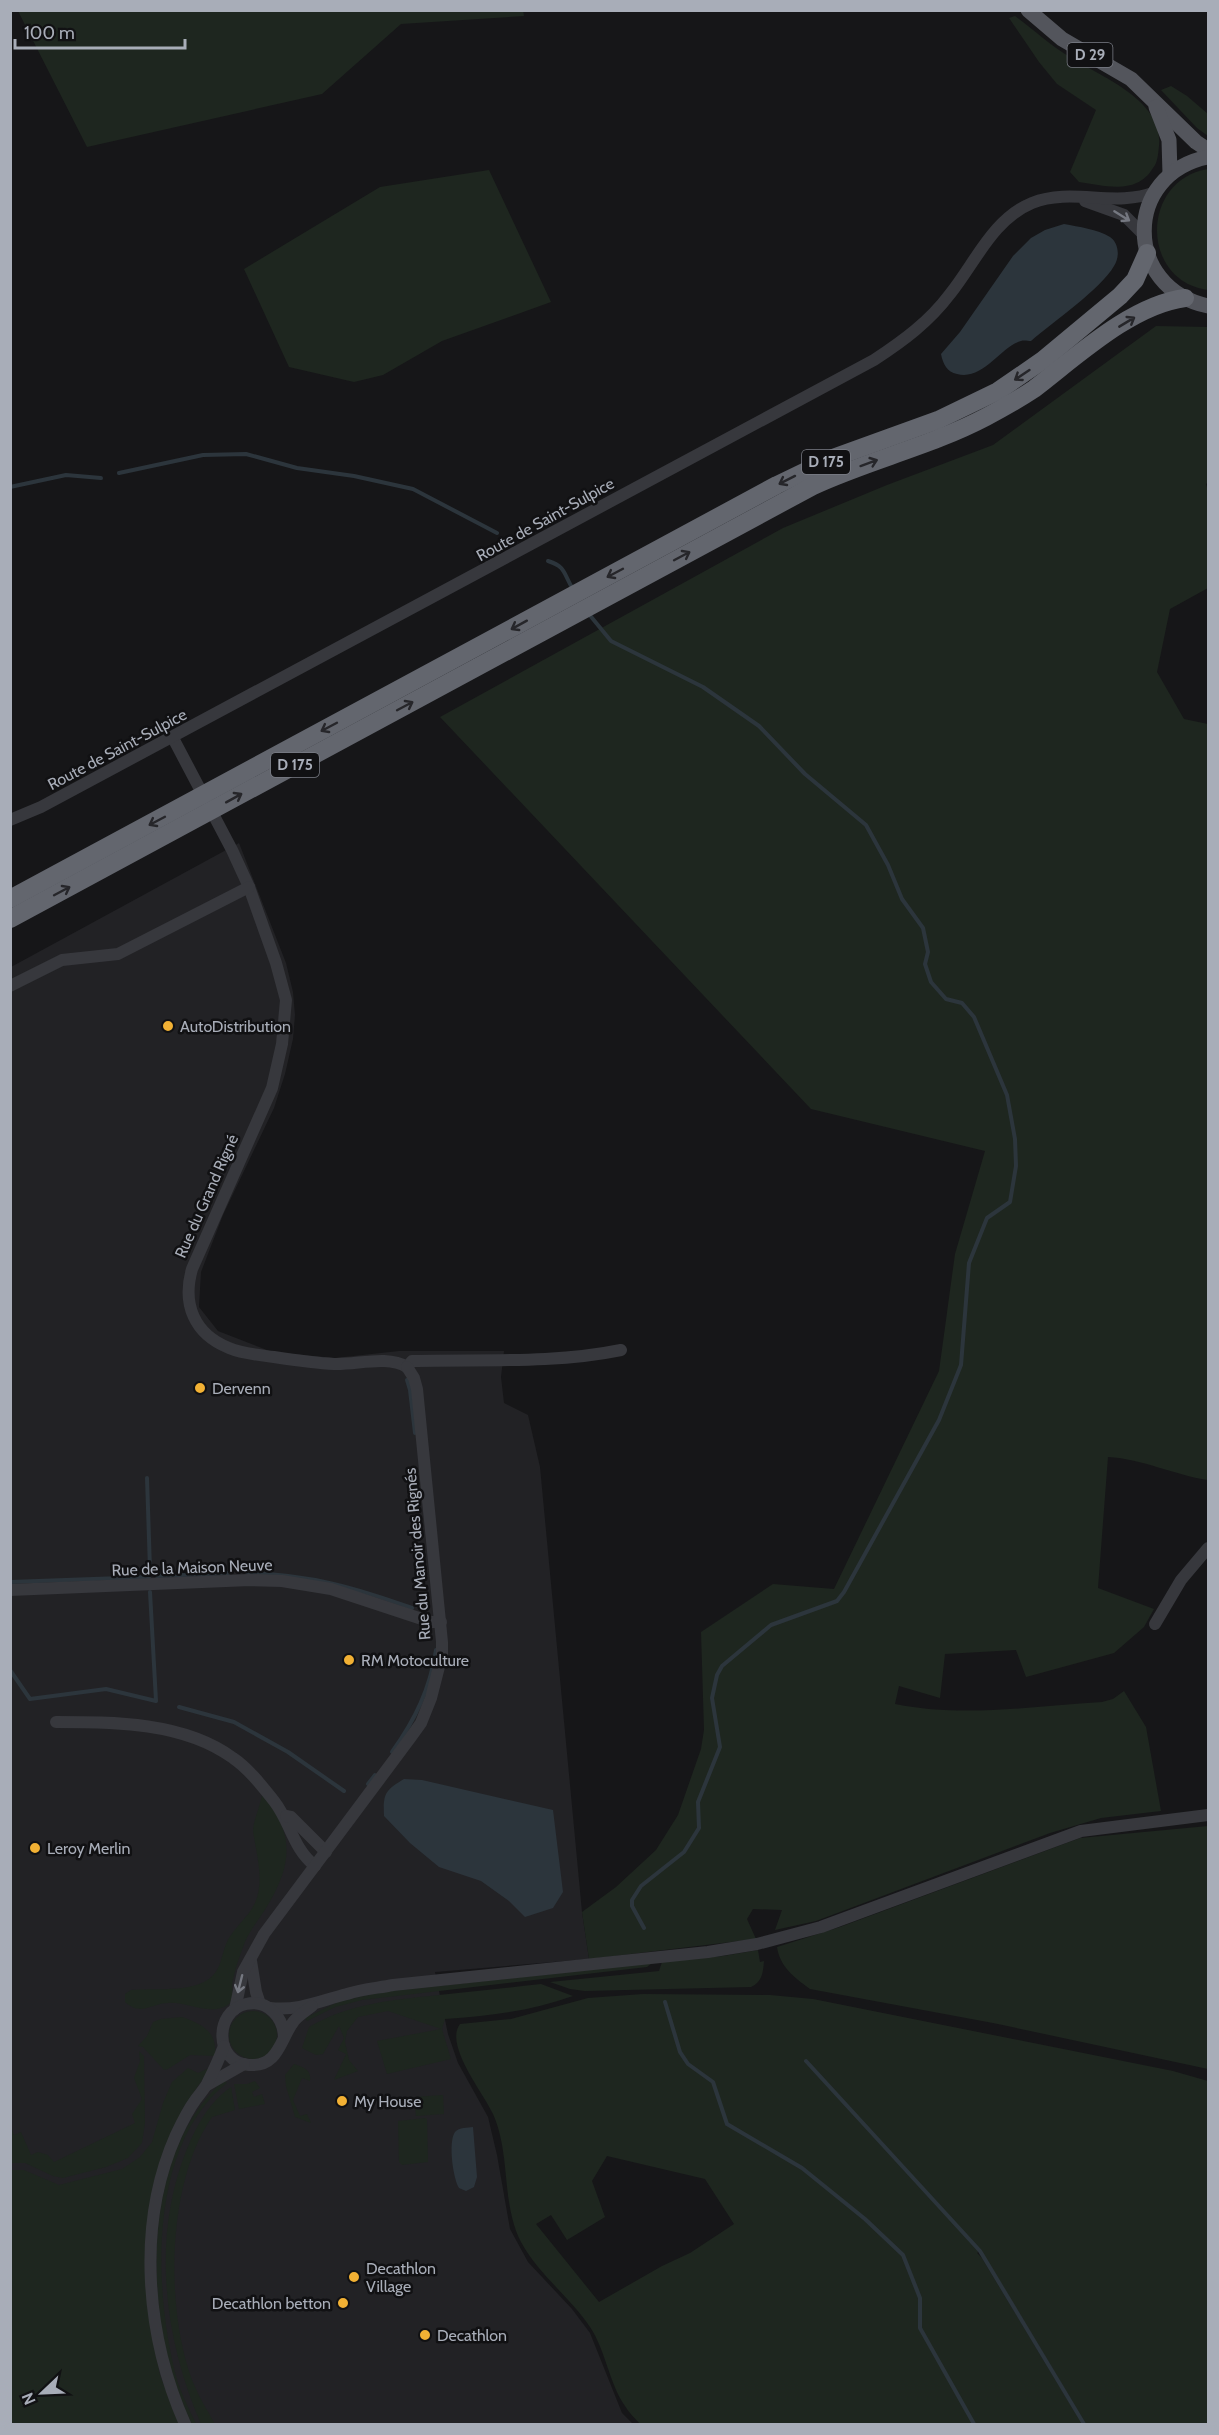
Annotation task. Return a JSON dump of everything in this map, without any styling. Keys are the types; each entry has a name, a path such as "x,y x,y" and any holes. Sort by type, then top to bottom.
{"highway":[{"name":"D 175","path":"10,918 581,600 806,471 865,446 938,420 998,391 1043,360 1120,296 1135,279 1147,253"},
{"name":"D 175","path":"10,899 581,600 813,486 870,462 944,437 984,418 1031,390 1078,354 1133,318 1164,303 1185,298"}],"main road":[{"name":"D 29","path":"1028,10 1062,39 1131,79 1196,142 1209,150"},
{"name":"D 29","path":"1151,99 1163,121 1169,140 1170,174"},
{"path":"1209,157 1181,166 1170,174 1155,192 1146,213 1144,235 1147,253 1162,280 1185,298 1209,306"}],"street":[{"name":"Route de Saint-Sulpice","path":"10,820 41,807 173,738 874,360 906,339 927,320 950,294 986,241 1011,216 1032,204 1078,195 1129,199 1155,192"},
{"name":"Route de Saint-Sulpice","path":"1054,198 1079,200 1107,208 1124,215 1144,235"},
{"name":"Rue du Grand Rigné","path":"173,738 226,837 249,887 282,980 286,1000 282,1044 272,1088 206,1232 187,1290 189,1308 207,1334 230,1348 288,1359 335,1364 400,1362 407,1366 412,1361 595,1356 621,1350"},
{"path":"10,986 62,960 118,954 249,887"},
{"name":"Rue du Manoir des Rignés","path":"235,2009 243,1972 264,1934 421,1723 431,1698 442,1655 441,1622 417,1389 407,1366"},
{"path":"1155,1624 1181,1580 1209,1548"},
{"name":"Rue de la Maison Neuve","path":"10,1590 250,1580 282,1581 331,1589 431,1622 441,1622"},
{"path":"56,1722 130,1725 202,1741 227,1754 246,1769 285,1815 295,1844 315,1866"},
{"path":"285,1815 291,1817 326,1852"},
{"path":"185,2424 169,2385 159,2347 152,2281 153,2232 158,2192 169,2151 185,2117 207,2085 224,2046 222,2028 226,2018 235,2009 243,2005 284,2010 312,2006 350,1993 393,1985 708,1952 757,1944 821,1927 1081,1831 1209,1815"},
{"path":"251,1961 256,1992 265,2006 281,2022 284,2038"},
{"path":"224,2046 234,2059 244,2064 262,2064 273,2058 295,2020 312,2006"},
{"path":"207,2085 244,2064"}],"shaded area":[{"path":"523,10 524,16 401,24 322,94 87,147 18,11"},
{"path":"1015,16 1063,53 1128,92 1152,116 1158,130 1158,158 1146,177 1120,187 1079,182 1070,172 1096,110 1057,84 1009,18"},
{"path":"1171,86 1208,114 1208,136 1197,128 1161,90"},
{"path":"1208,169 1208,290 1186,283 1170,269 1160,251 1157,230 1160,210 1170,191 1186,177"},
{"path":"489,170 551,302 442,341 383,375 354,382 289,367 244,269 380,187"},
{"path":"1064,224 1094,230 1113,240 1118,250 1117,259 1108,275 1088,295 1031,341 1013,344 975,373 957,374 948,369 941,354 960,332 1013,256 1031,238 1045,230"},
{"path":"1156,326 1208,327 1208,482 1206,484 1208,491 1208,588 1170,609 1157,672 1184,719 1208,724 1208,1480 1121,1458 1108,1457 1098,1588 1154,1609 1144,1627 1114,1653 1026,1677 1016,1650 945,1654 940,1698 899,1686 895,1704 947,1710 998,1710 1102,1702 1113,1699 1124,1691 1146,1727 1161,1811 1101,1818 1050,1833 816,1921 775,1930 782,1910 753,1909 747,1919 756,1939 589,1959 582,1912 616,1887 656,1850 678,1815 701,1749 704,1730 701,1632 773,1584 834,1589 939,1371 955,1254 985,1151 811,1109 440,717 783,528 993,445"},
{"path":"239,843 286,963 293,992 295,1015 293,1039 274,1108 223,1215 201,1272 199,1307 218,1331 272,1352 335,1358 399,1351 504,1351 501,1377 504,1403 528,1415 540,1467 582,1912 589,1959 435,1972 448,2034 458,2063 488,2117 510,2229 528,2262 572,2309 590,2333 622,2413 633,2424 11,2424 11,967"},
{"path":"404,1779 422,1780 553,1810 563,1892 553,1908 525,1917 509,1901 481,1881 439,1867 410,1843 384,1816 386,1793"},
{"path":"262,1795 280,1821 285,1834 286,1860 277,1888 245,1942 234,1975 230,2003 216,2009 175,2003 141,2009 130,2006 125,2002 125,1994 131,1990 187,1987 204,1982 214,1975 226,1944 252,1908 258,1894 260,1876 253,1831"},
{"path":"1208,1826 1208,2069 993,2023 810,1989 789,1971 779,1954 777,1947 840,1927 1080,1838"},
{"path":"758,1950 760,1962 764,1961 763,1969 760,1980 751,1987 585,1991 550,1982 659,1971 662,1962"},
{"path":"652,1963 647,1967 362,2000 335,2007 307,2021 305,2018 338,2002 382,1992"},
{"path":"541,1984 573,1996 542,2006 510,2012 445,2019 442,2029 451,2059 387,2074 377,2041 441,2029 388,2011 358,2017 347,2031 345,2042 349,2060 358,2071 334,2080 346,2054 338,2050 344,2038 339,2026 323,2054 316,2055 302,2048 309,2027 356,2008 405,1999"},
{"path":"643,1994 770,1995 813,1999 1173,2071 1208,2081 1208,2424 1086,2424 981,2250 977,2253 1082,2424 640,2424 628,2411 620,2397 590,2327 536,2265 521,2242 511,2211 499,2129 467,2069 457,2044 456,2033 460,2024 511,2019 588,1998","holes":["607,2156 705,2179 734,2224 690,2253 662,2266 599,2302 536,2224 551,2215 567,2240 605,2217 592,2181"]},
{"path":"248,2011 258,2011 270,2018 277,2030 277,2040 270,2052 258,2059 248,2059 233,2048 229,2040 229,2030 240,2015"},
{"path":"182,2017 207,2030 214,2041 215,2056 190,2055 164,2070 143,2047 138,2046 147,2036 153,2022"},
{"path":"139,2051 144,2056 145,2123 142,2143 128,2158 106,2167 63,2178 53,2176 25,2163 11,2163 11,2126 14,2135 21,2132 31,2155 38,2152 48,2155 54,2162 135,2123 132,2114 142,2099 134,2078 140,2061"},
{"path":"294,2064 304,2068 310,2074 310,2081 302,2078 293,2100 300,2116 307,2114 311,2123 295,2117 286,2086 285,2075"},
{"path":"211,2067 183,2108 158,2168 151,2331 160,2375 179,2424 11,2424 10,2170 24,2170 59,2185 122,2169 140,2157 152,2142 163,2103 172,2082 188,2068 198,2073"},
{"path":"224,2080 227,2083 201,2110 182,2144 170,2182 163,2223 161,2266 164,2307 178,2383 196,2424 192,2424 176,2385 164,2340 158,2293 157,2244 163,2197 175,2152 196,2113"},
{"path":"255,2081 260,2088 252,2092 254,2097 262,2094 265,2104 239,2109 234,2084 247,2084"},
{"path":"231,2087 235,2110 212,2117 197,2144 186,2175 175,2245 177,2317 183,2350 194,2386 215,2424 201,2424 178,2358 171,2323 166,2252 169,2217 176,2183 195,2131 210,2107"},
{"path":"443,2095 444,2114 416,2116 414,2097"},
{"path":"427,2119 428,2162 402,2165 399,2162 398,2121"},
{"path":"473,2127 477,2177 474,2187 466,2191 459,2188 457,2183 453,2169 452,2144 457,2130"}],"waterway":[{"path":"119,473 203,455 246,454 297,468 354,476 413,489 497,533"},
{"path":"10,487 66,475 101,478"},
{"path":"548,561 562,569 573,589"},
{"path":"588,613 611,641 703,687 759,726 805,774 866,825 888,865 902,899 923,928 928,952 925,964 931,982 946,999 962,1003 974,1017 1007,1095 1015,1139 1016,1166 1010,1202 987,1218 969,1263 961,1365 939,1420 837,1601 771,1625 722,1666 717,1675 712,1698 720,1747 698,1802 699,1828 684,1852 641,1886 632,1900 632,1906 644,1928"},
{"path":"407,1380 415,1433"},
{"path":"147,1478 150,1569"},
{"path":"157,1576 228,1573"},
{"path":"247,1573 291,1576 331,1583 412,1608"},
{"path":"10,1582 149,1577"},
{"path":"10,1670 30,1699 106,1689 156,1701 150,1592"},
{"path":"392,1752 408,1728 426,1691 436,1650"},
{"path":"179,1707 234,1722 288,1752 344,1791"},
{"path":"368,1784 375,1775"},
{"path":"665,2002 680,2052 688,2064 713,2082 727,2124 802,2168 865,2219 903,2255 920,2298 920,2328 974,2424"},
{"path":"806,2061 980,2251 1084,2424"}],"place":[{"name":"AutoDistribution","path":"168,1026"},
{"name":"Dervenn","path":"200,1388"},
{"name":"RM Motoculture","path":"349,1660"},
{"name":"Leroy Merlin","path":"35,1848"},
{"name":"My House","path":"342,2101"},
{"name":"Decathlon Village","path":"354,2277"},
{"name":"Decathlon betton","path":"343,2303"},
{"name":"Decathlon","path":"425,2335"}]}
